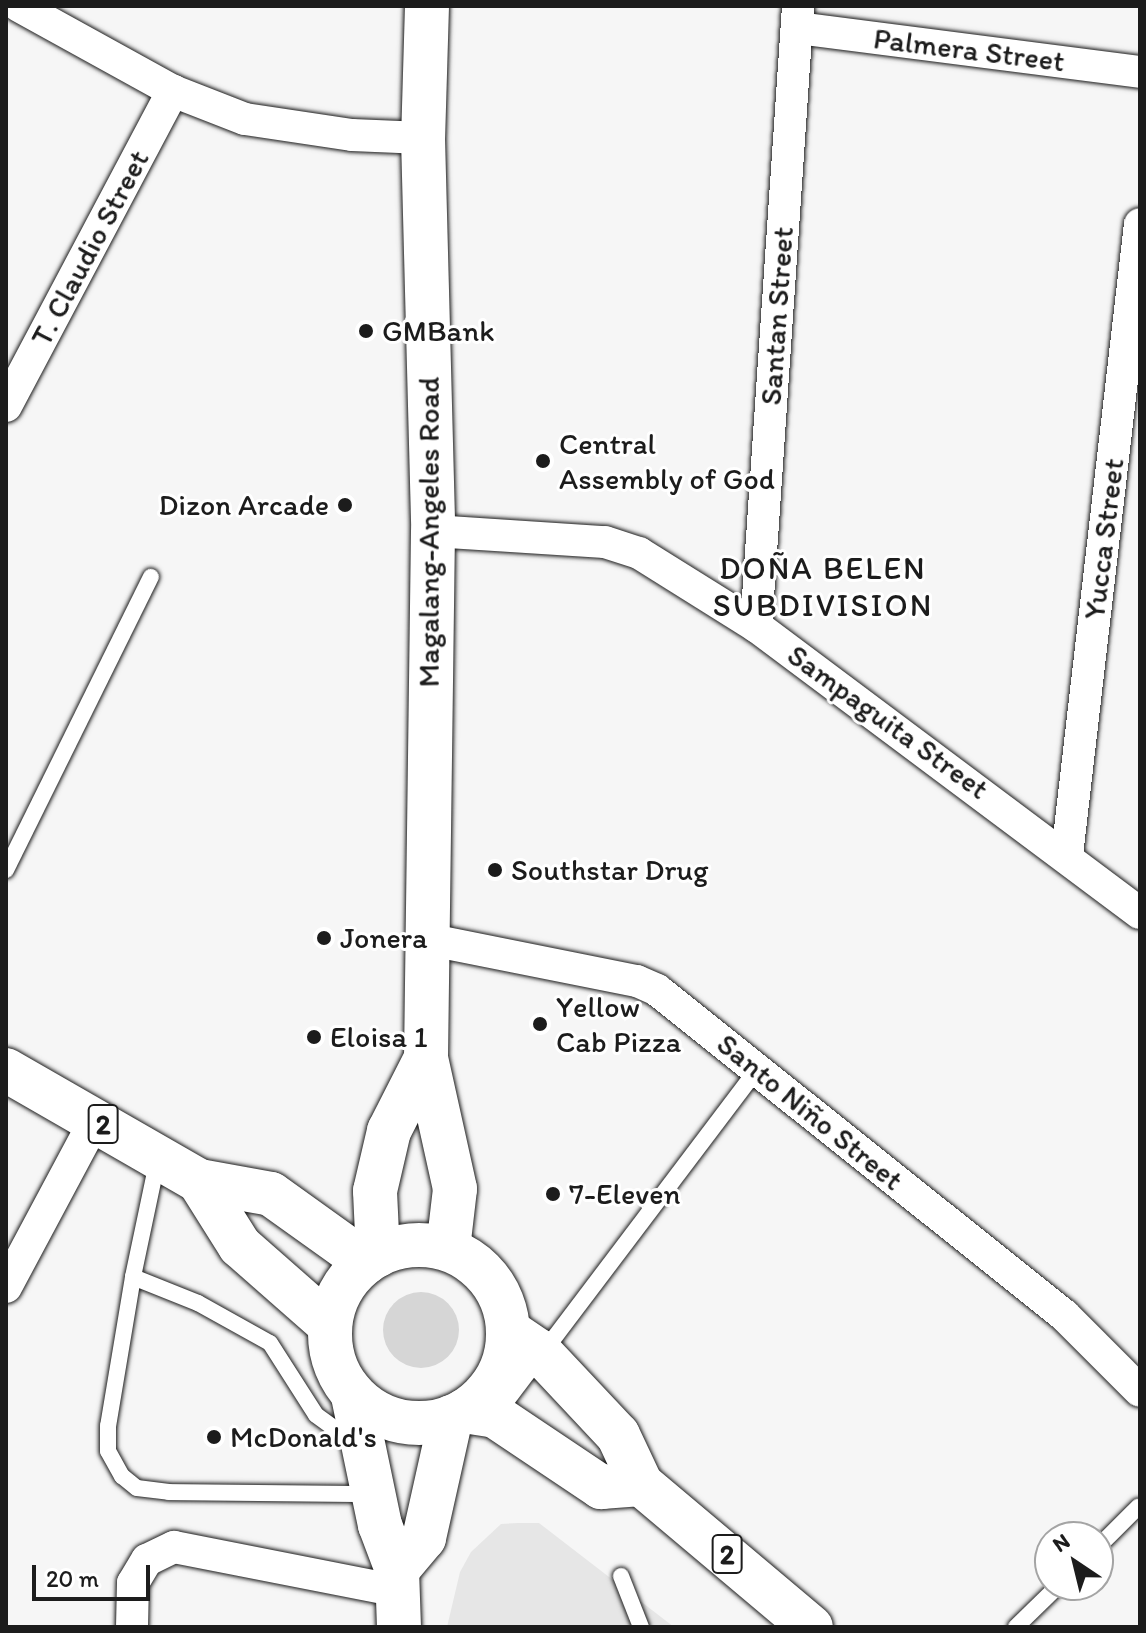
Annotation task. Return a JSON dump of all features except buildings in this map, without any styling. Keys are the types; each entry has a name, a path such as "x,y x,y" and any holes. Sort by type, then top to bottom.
{"main road":[{"name":"Magalang-Angeles Road","path":"427,6 423,138 433,531 426,1058 455,1189 448,1249"},
{"name":"Magalang-Angeles Road","path":"372,1258 375,1191 389,1131 426,1058"},
{"name":"2","path":"6,1070 199,1181 271,1194 372,1258 412,1245 448,1249 473,1262 491,1280 524,1341 618,1435 641,1484 811,1627"},
{"name":"2","path":"199,1181 240,1246 330,1325"},
{"path":"372,1258 342,1288 330,1325 336,1369 353,1396 373,1494 399,1596"},
{"path":"399,1596 470,1415 524,1341"},
{"path":"353,1396 381,1415 404,1422 470,1415 601,1487 641,1484"}],"street":[{"path":"19,6 173,91 245,119 352,135 423,138"},
{"name":"Palmera Street","path":"798,17 1140,72"},
{"name":"Santan Street","path":"756,626 798,17"},
{"name":"T. Claudio Street","path":"6,406 173,91"},
{"name":"Yucca Street","path":"1067,855 1140,224"},
{"name":"Sampaguita Street","path":"433,531 605,542 639,553 756,626 1067,855 1140,913"},
{"name":"Santo Niño Street","path":"426,939 637,981 657,990 1064,1315 1140,1391"},
{"path":"6,1287 95,1120"},
{"path":"132,1627 133,1583 147,1560 174,1547 399,1596"}],"lane":[{"path":"6,870 151,577"},
{"path":"524,1341 757,1069"},
{"path":"158,1157 133,1277 108,1426 108,1451 122,1476 137,1488 169,1492 373,1494"},
{"path":"133,1277 198,1303 270,1343 316,1415 339,1432 364,1440"},
{"path":"1114,1531 1138,1507"},
{"path":"621,1576 641,1627"},
{"path":"1016,1627 1043,1601"}],"shaded area":[{"path":"421,1292 436,1295 448,1303 456,1315 459,1330 456,1345 448,1357 436,1365 421,1368 406,1365 394,1357 386,1345 383,1330 386,1315 394,1303 406,1295"},
{"path":"539,1523 674,1627 447,1627 460,1572 471,1552 501,1524"}],"place":[{"name":"GMBank","path":"366,331"},
{"name":"Central Assembly of God","path":"543,461"},
{"name":"Dizon Arcade","path":"345,505"},
{"name":"Southstar Drug","path":"495,870"},
{"name":"Jonera","path":"324,938"},
{"name":"Yellow Cab Pizza","path":"540,1024"},
{"name":"Eloisa 1","path":"314,1037"},
{"name":"7-Eleven","path":"553,1194"},
{"name":"McDonald's","path":"214,1437"}],"district":[{"name":"DOÑA BELEN SUBDIVISION","path":"823,588"}]}
